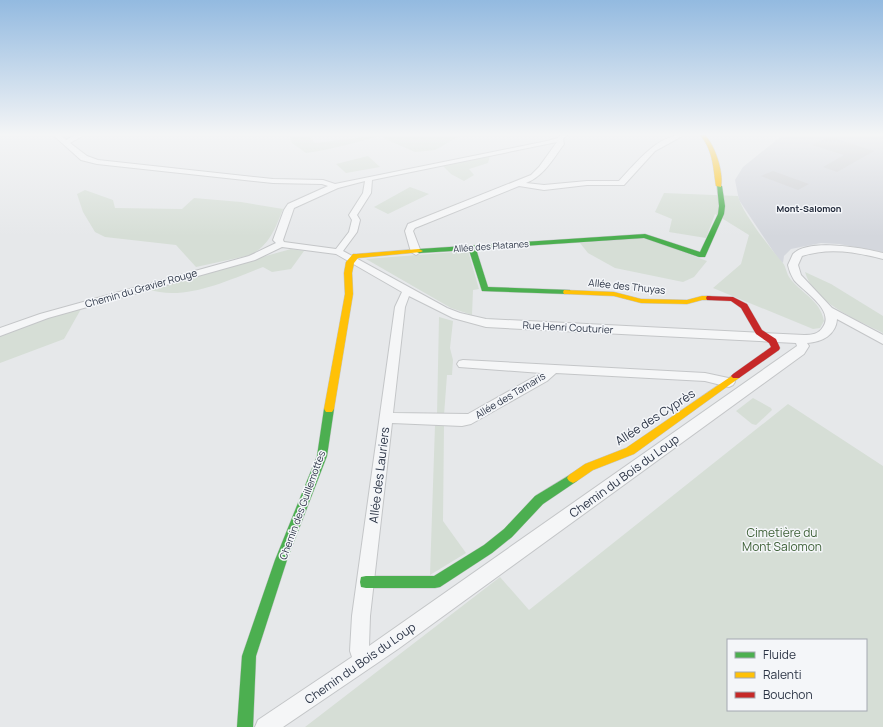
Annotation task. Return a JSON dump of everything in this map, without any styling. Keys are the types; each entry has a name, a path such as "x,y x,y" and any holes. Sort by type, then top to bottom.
{"street":[{"path":"152,168 273,181 323,182 335,186"},
{"path":"353,258 338,252 281,244 278,240 278,235 288,210 291,206 310,196 335,186 416,168"},
{"path":"416,252 409,231 411,226 519,183 540,172 543,168"},
{"path":"519,183 540,189 578,184 621,183 635,168"},
{"name":"Allée des Platanes","path":"353,258 356,256 630,236 645,236 702,255 721,214 722,206 715,168"},
{"path":"338,252 354,232 356,220 353,215 357,207 366,196 370,183 368,178"},
{"name":"Chemin du Gravier Rouge","path":"0,332 57,312 252,258 281,244"},
{"name":"Allée des Thuyas","path":"472,248 485,289 614,294 641,300 687,302 702,298 733,299 744,306 760,332 767,337"},
{"path":"883,256 839,248 819,249 798,254 793,265 796,275 829,310 883,340"},
{"name":"Rue Henri Couturier","path":"353,258 409,291 457,316 486,323 800,339"},
{"name":"Chemin des Guillemottes","path":"245,727 247,674 251,648 281,560 322,456 332,385 349,294 348,265 353,258"},
{"name":"Allée des Lauriers","path":"365,659 359,650 366,582 400,306 404,295 409,291"},
{"path":"800,339 816,338 825,333 830,324 829,310"},
{"name":"Allée des Cyprès","path":"366,582 435,582 488,549 508,533 539,500 589,467 630,451 775,350 774,343 767,337"},
{"name":"Chemin du Bois du Loup","path":"266,727 365,659 800,351 803,346 800,339"},
{"path":"463,364 554,368"},
{"name":"Allée des Tamaris","path":"386,418 462,421 471,419 543,378 554,368 705,377 729,382"}],"shaded area":[{"path":"742,168 883,168 883,252 839,244 821,243 791,249 784,256 783,263 779,260 739,200 735,180"}],"green space":[{"path":"340,168 375,168 346,173"},
{"path":"445,168 472,168 469,169 474,175 464,181 451,174"},
{"path":"410,187 429,194 388,214 374,207"},
{"path":"85,190 113,200 115,208 182,209 194,198 241,202 283,209 271,235 258,251 251,255 196,267 176,245 105,237 95,232 83,212 77,194"},
{"path":"664,193 738,196 745,212 783,264 793,283 814,302 822,313 824,321 820,328 813,329 713,288 741,264 749,235 715,214 706,238 669,232 672,219 655,212"},
{"path":"647,238 707,261 694,277 683,282 615,268 588,253 580,243"},
{"path":"291,249 304,251 291,269 272,272 263,267 206,288 191,291 176,293 147,289"},
{"path":"468,251 479,289 473,290 472,315 451,308 366,259"},
{"path":"805,272 831,284 883,316 883,333 837,309 817,293"},
{"path":"81,309 64,339 0,363 0,335 48,318"},
{"path":"439,317 453,321 450,348 453,360 452,375 447,375 444,415 437,415"},
{"path":"753,398 772,410 756,425 752,424 736,411"},
{"name":"Cimetière du Mont Salomon","path":"788,404 883,466 883,727 305,727 500,577 529,610"},
{"path":"435,425 444,425 443,521 466,553 430,575"}],"building":[{"path":"826,168 844,168 837,172"},
{"path":"773,171 809,184 798,190 761,176"}],"traffic: fast":[{"path":"419,251 645,236 702,255 721,214 722,206 719,186"},
{"path":"472,248 485,289 567,292"},
{"path":"245,727 249,656 281,560 322,456 329,409"},
{"path":"366,582 435,582 488,549 508,533 539,500 573,478"}],"traffic: slow":[{"path":"716,168 719,186"},
{"path":"329,409 349,294 348,273 350,262 356,256 419,251"},
{"path":"567,292 614,294 641,301 687,302 702,298 710,298"},
{"path":"573,478 589,467 630,451 736,376"}],"traffic: jam":[{"path":"710,298 733,299 744,306 759,332 773,341 776,348 736,376"}],"district":[{"name":"Mont-Salomon","path":"809,208"}]}
